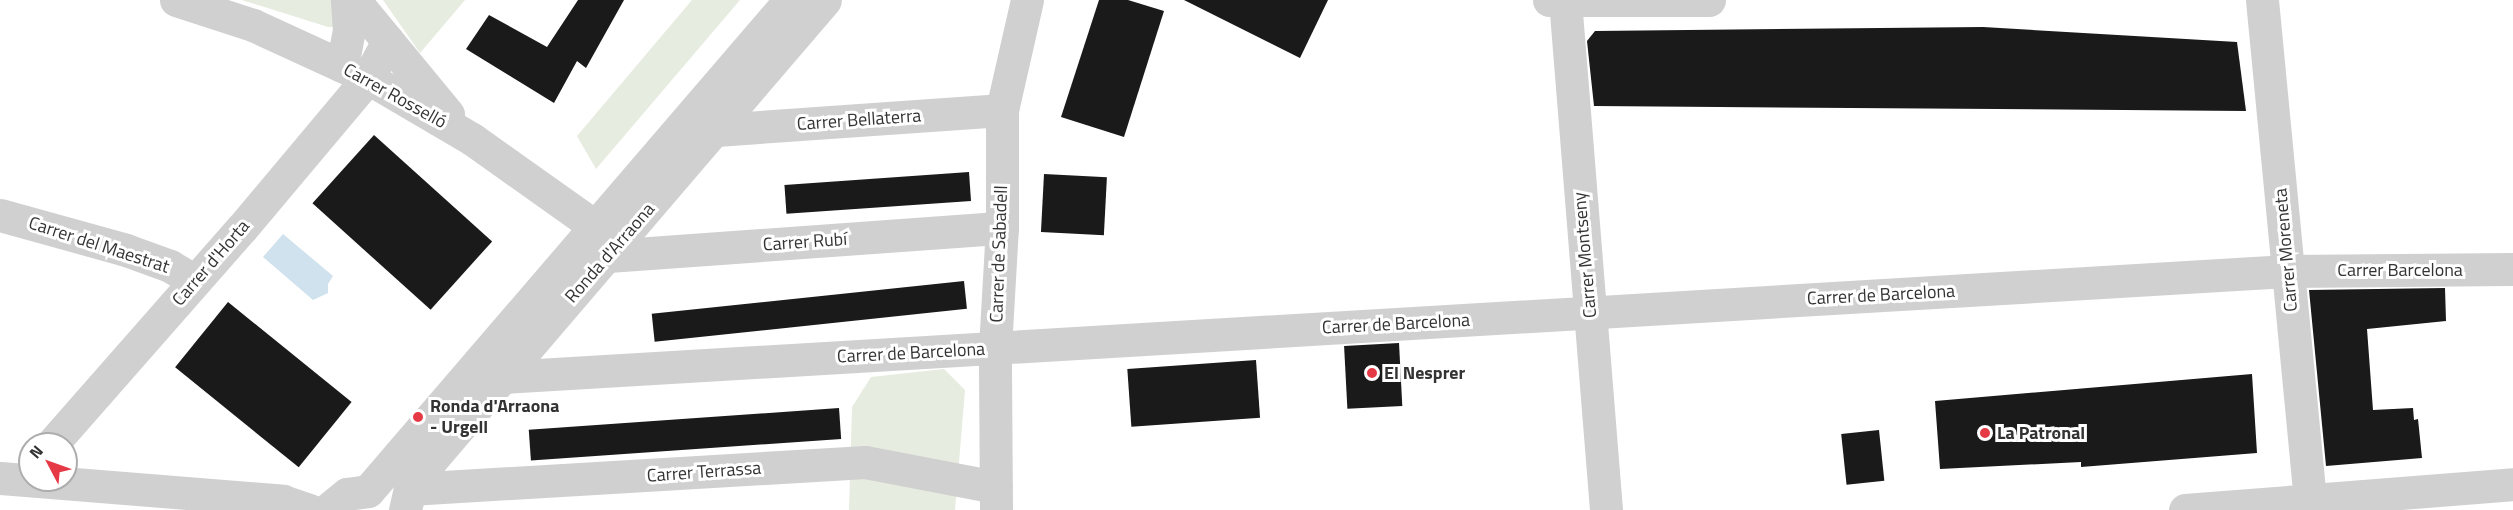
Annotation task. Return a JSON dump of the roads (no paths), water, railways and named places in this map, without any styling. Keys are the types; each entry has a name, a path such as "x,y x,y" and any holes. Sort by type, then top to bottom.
{"street":[{"name":"Carrer Rosselló","path":"176,0 253,25 355,72 472,139 602,241"},
{"name":"Carrer d'Horta","path":"62,432 195,281 355,72 347,0"},
{"path":"354,0 432,99 472,139"},
{"name":"Ronda d'Arraona","path":"393,500 602,241 790,0"},
{"name":"Ronda d'Arraona","path":"393,500 504,377 602,241 716,130 825,0"},
{"name":"Carrer de Sabadell","path":"996,498 995,348 1002,228 1002,110 1027,0"},
{"path":"1559,1 1709,0"},
{"name":"Carrer Moreneta","path":"2262,0 2287,271 2317,503"},
{"name":"Carrer Montseny","path":"1559,1 1590,312 1606,510"},
{"path":"355,72 388,41"},
{"name":"Carrer Bellaterra","path":"716,130 1002,110"},
{"name":"Carrer del Maestrat","path":"0,214 126,250 170,266 195,281"},
{"name":"Carrer Rubí","path":"602,241 1002,228"},
{"name":"Carrer Barcelona","path":"2287,271 2513,269"},
{"name":"Carrer de Barcelona","path":"504,377 2287,271"},
{"name":"Carrer Terrassa","path":"393,500 865,462 996,498"},
{"path":"17,475 283,501 309,510"},
{"path":"2185,510 2499,493"},
{"path":"327,510 346,494 393,500"}],"water":[{"path":"283,234 333,276 328,284 328,293 313,300 263,257"}],"place":[{"name":"El Nesprer","path":"1372,373"},
{"name":"Ronda d'Arraona - Urgell","path":"418,417"},
{"name":"La Patronal","path":"1985,433"}]}
